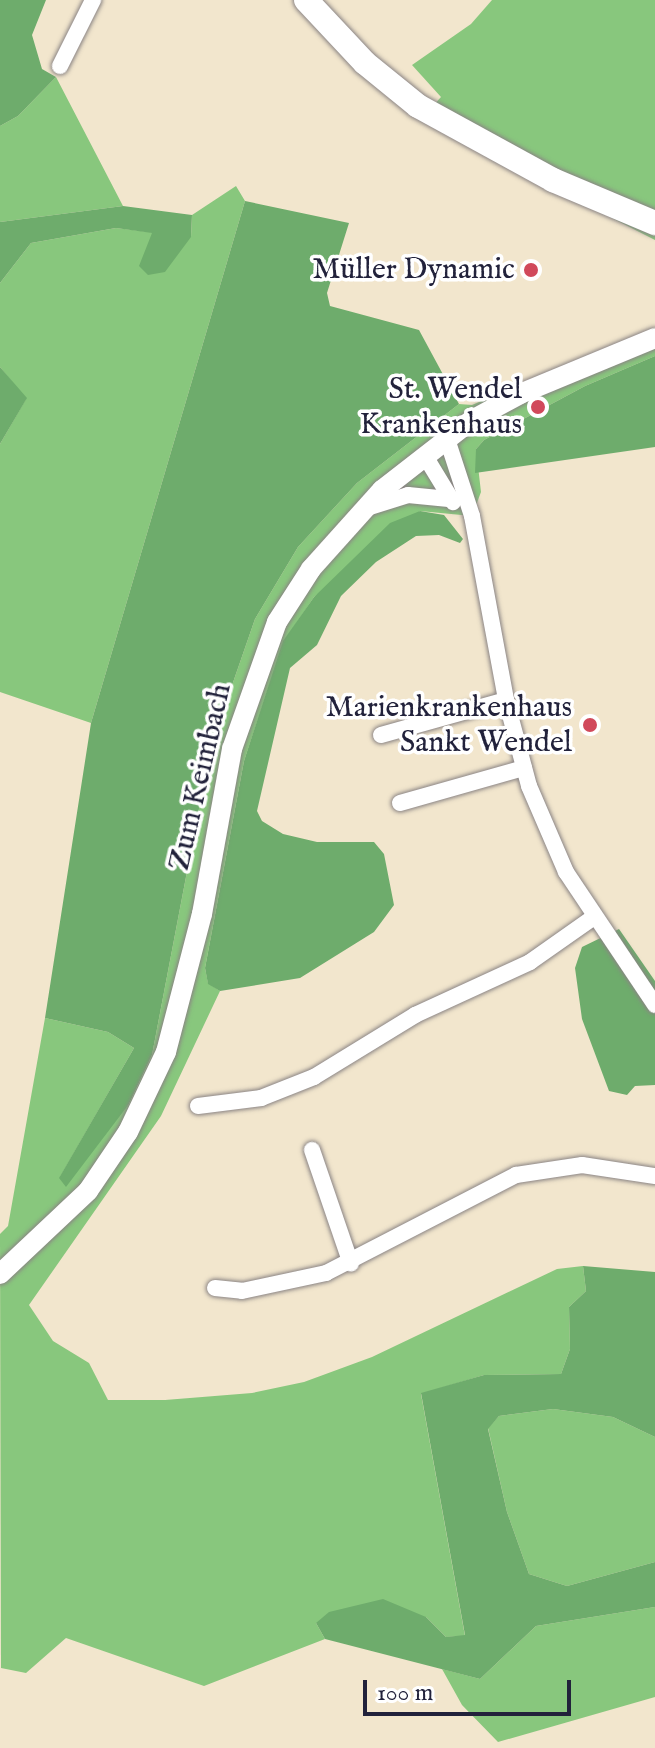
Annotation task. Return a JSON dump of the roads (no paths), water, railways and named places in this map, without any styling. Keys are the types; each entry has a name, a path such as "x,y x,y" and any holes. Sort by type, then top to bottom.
{"main road":[{"path":"306,0 365,63 418,106 553,180 655,223"}],"street":[{"path":"60,66 93,0"},
{"name":"Zum Keimbach","path":"0,1274 88,1191 128,1132 166,1052 202,914 232,749 256,671 277,622 311,569 362,510 447,439 520,394 655,338"},
{"path":"447,439 472,516 506,700 524,768 560,860 594,917 655,1005"},
{"path":"425,456 449,499 472,516"},
{"path":"362,510 408,495 449,499"},
{"path":"381,735 506,700"},
{"path":"400,803 524,768"},
{"path":"198,1106 261,1098 415,1015 530,962 594,917"},
{"path":"312,1150 351,1264"},
{"path":"215,1288 242,1291 292,1283 351,1264 516,1175 582,1165 655,1176"}],"place":[{"name":"Müller Dynamic","path":"531,270"},
{"name":"St. Wendel Krankenhaus","path":"538,407"},
{"name":"Marienkrankenhaus Sankt Wendel","path":"590,725"}]}
